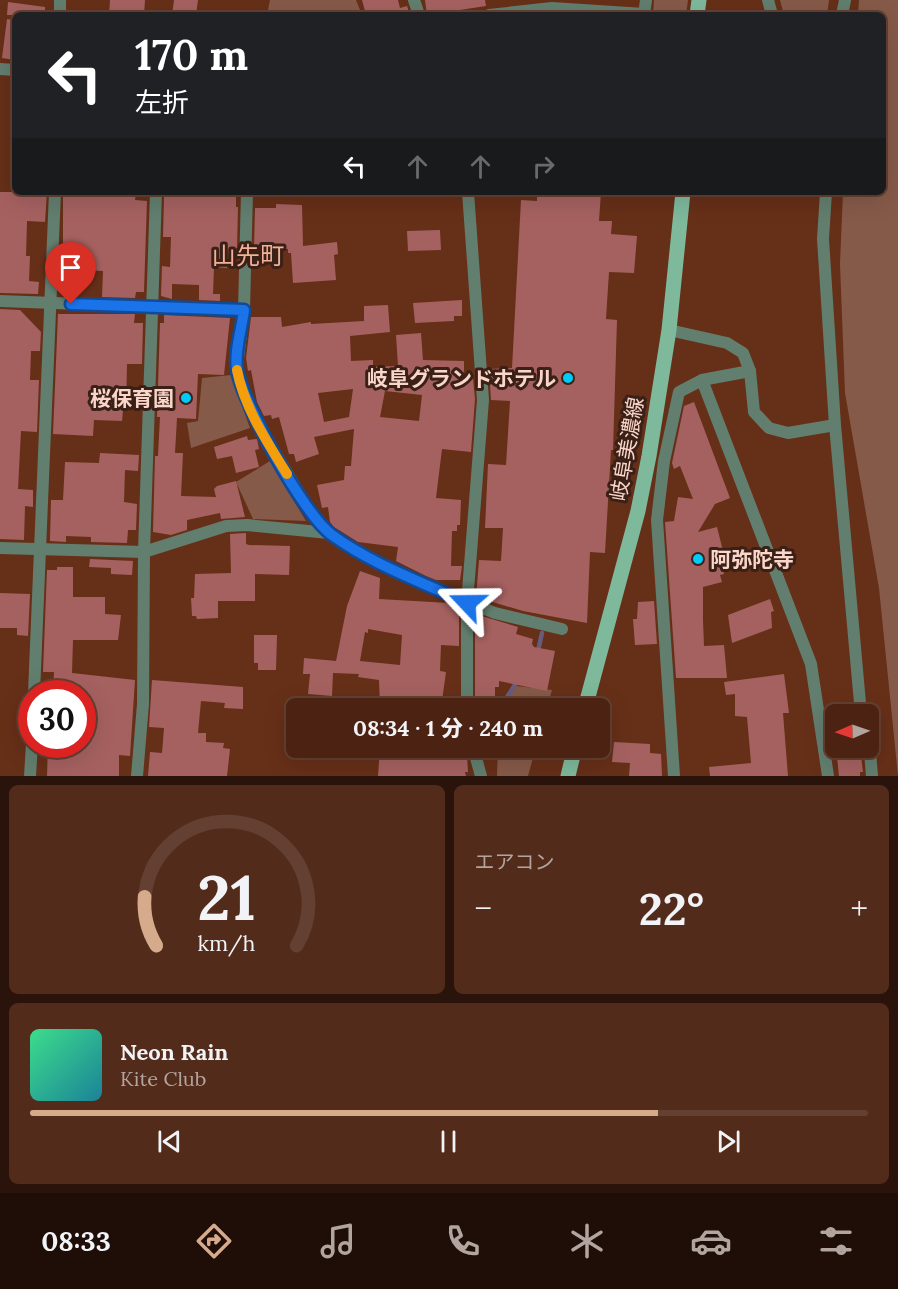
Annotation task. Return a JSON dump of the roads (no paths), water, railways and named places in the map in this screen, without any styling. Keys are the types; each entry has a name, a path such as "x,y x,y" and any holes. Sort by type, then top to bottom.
{"main road":[{"name":"岐阜美濃線","path":"588,698 638,512 669,330 682,195"},
{"path":"568,776 572,758"}],"street":[{"path":"516,12 552,8 613,12"},
{"path":"34,680 55,195"},
{"path":"137,776 143,704 144,552 156,195"},
{"path":"247,195 244,310 237,366 240,384 272,450 313,516 329,533 360,553 467,603 495,613 562,629"},
{"path":"467,698 467,603 483,400 468,195"},
{"path":"819,195 824,215"},
{"path":"825,195 835,425 860,704"},
{"path":"0,301 244,310"},
{"path":"669,330 727,343 743,353 750,371 754,412 769,428 788,433 835,425"},
{"path":"674,776 657,520 664,461 679,392 702,380 750,371"},
{"path":"702,380 811,664 828,776"},
{"path":"0,548 144,552 226,526 247,525 329,533"},
{"path":"30,776 31,758"},
{"path":"476,758 481,776"},
{"path":"870,758 872,776"}],"waterway":[{"path":"538,651 542,633"},
{"path":"506,698 518,680"}],"place":[{"name":"岐阜グランドホテル","path":"568,378"},
{"name":"桜保育園","path":"186,398"},
{"name":"阿弥陀寺","path":"698,559"}],"district":[{"name":"山先町","path":"248,255"}]}
